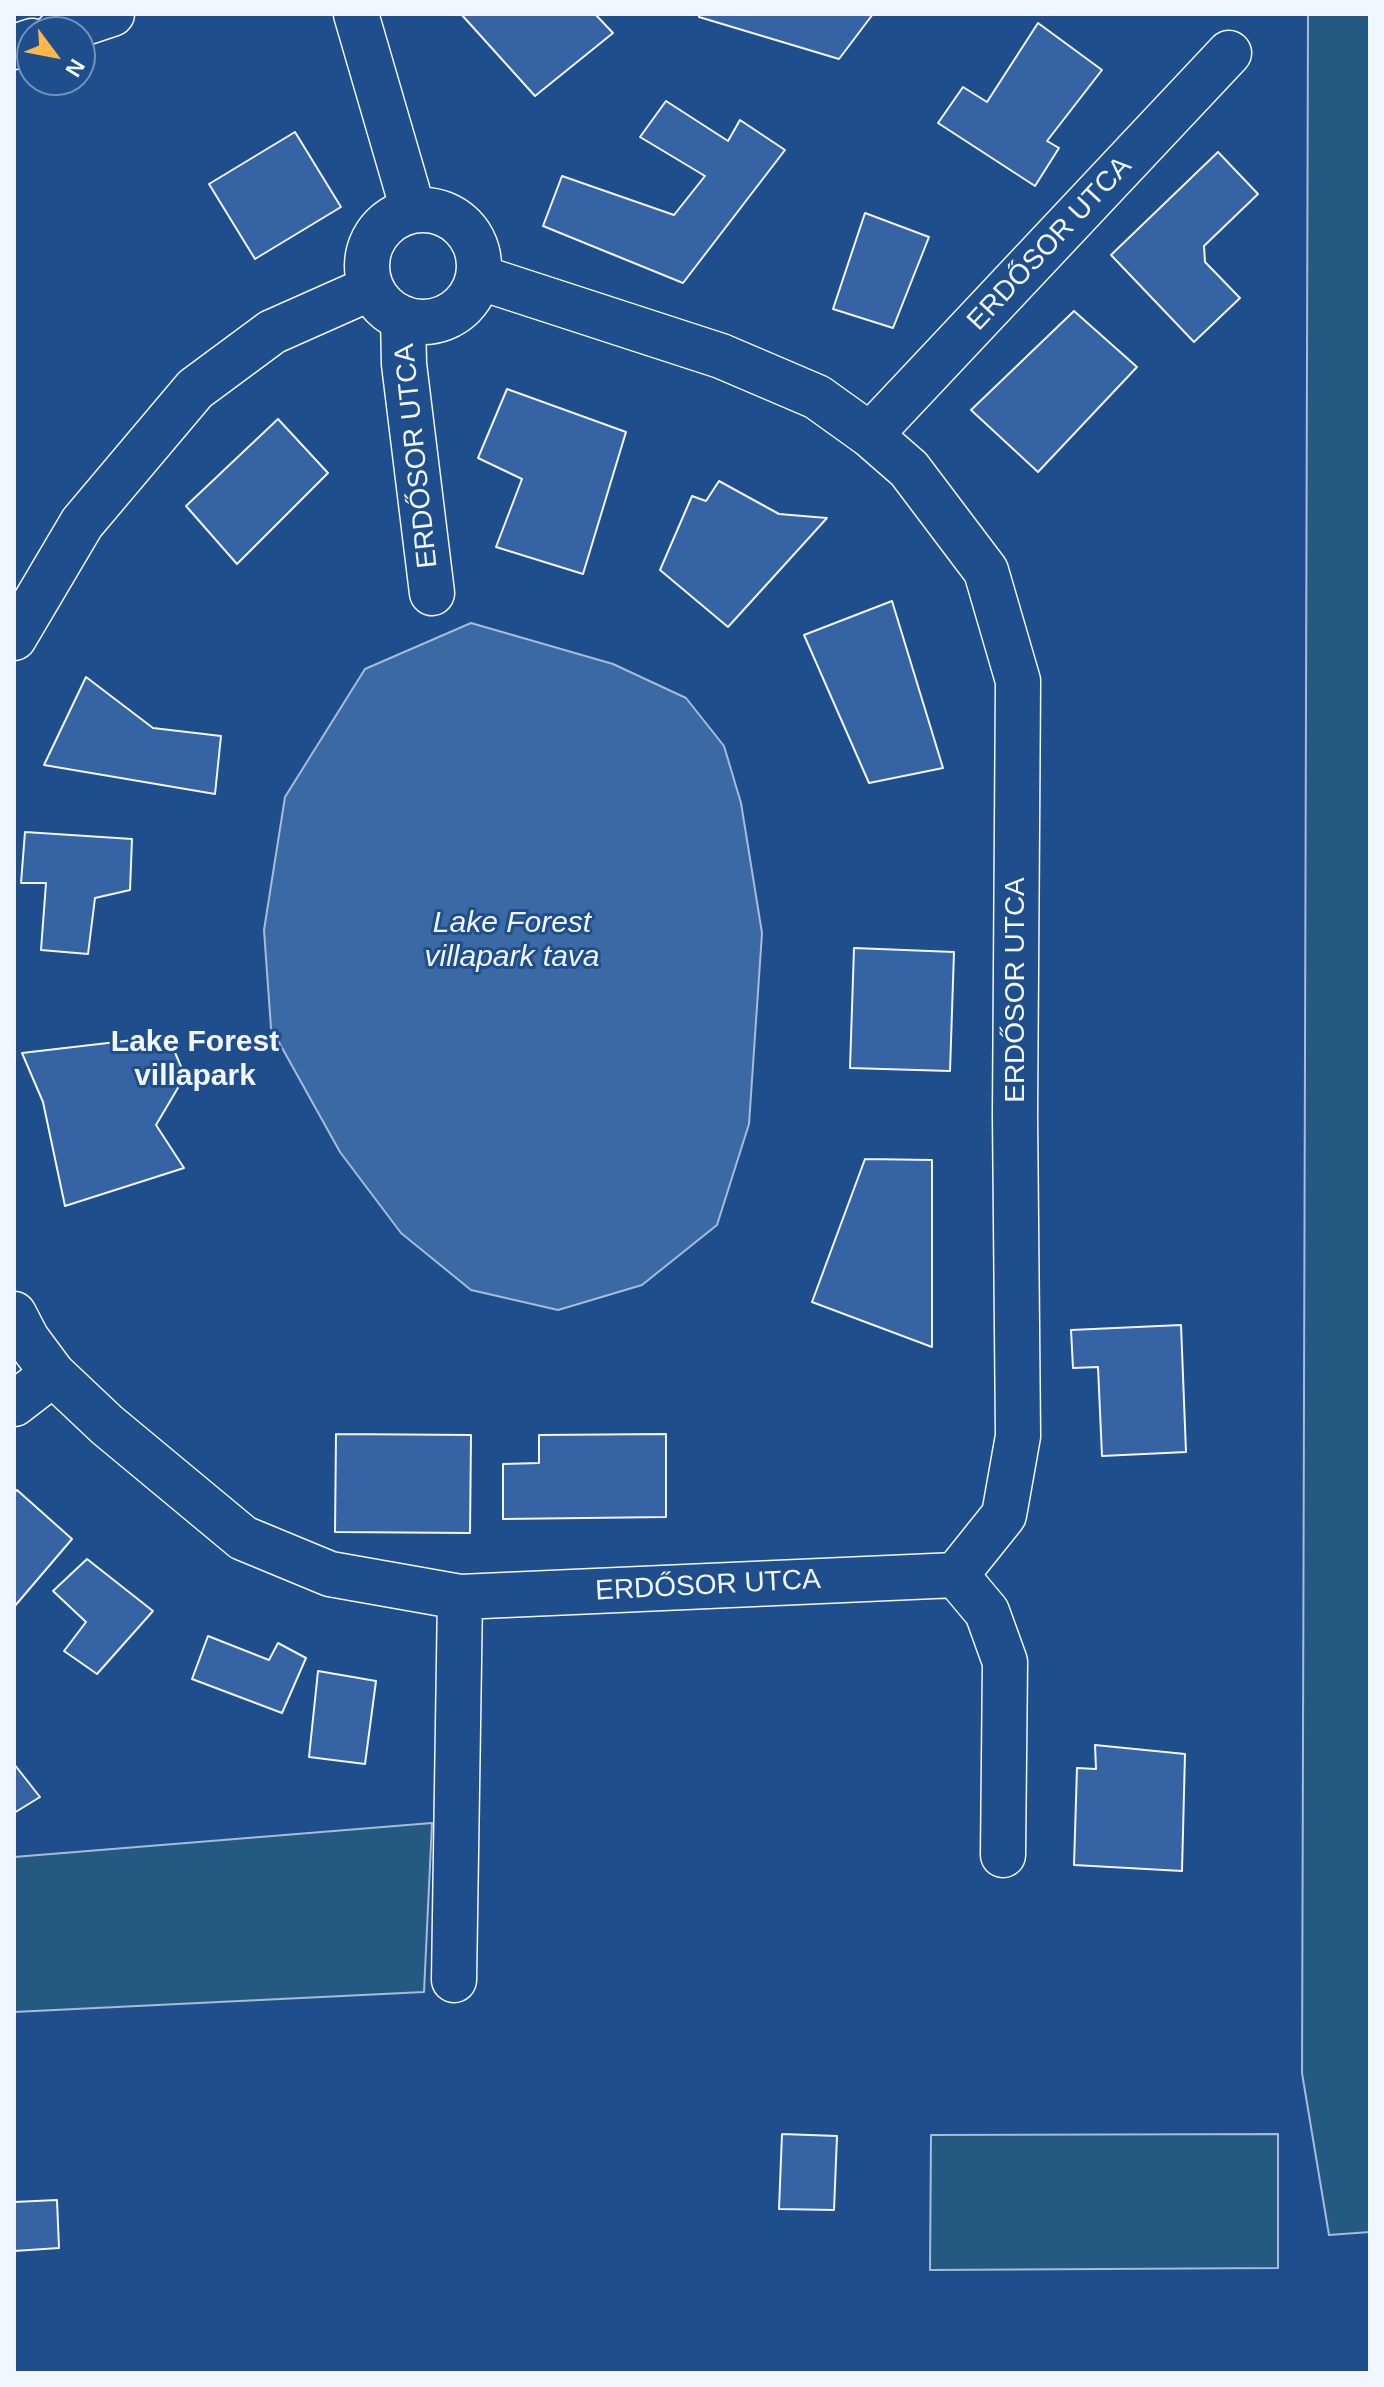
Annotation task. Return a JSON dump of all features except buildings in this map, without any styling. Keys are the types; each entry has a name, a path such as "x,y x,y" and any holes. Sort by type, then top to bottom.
{"street":[{"path":"356,14 413,210"},
{"name":"ERDŐSOR UTCA","path":"870,435 1229,53"},
{"path":"14,638 82,523 195,389 272,332 371,288 367,268 369,248 379,230 394,217 413,210 435,211 455,219 470,235 478,255 478,277"},
{"name":"ERDŐSOR UTCA","path":"14,1314 27,1339 53,1374 107,1425 243,1538 330,1574 460,1597 956,1575 1004,1515 1018,1436 1015,1129 1018,681 986,571 909,469 870,435 817,397 721,356 478,277 471,295 458,310 441,319 422,322 389,311 371,288"},
{"name":"ERDŐSOR UTCA","path":"403,318 404,364 432,593"},
{"path":"14,1404 53,1374"},
{"path":"956,1575 987,1612 1005,1662 1003,1855"},
{"path":"454,1980 460,1597"}],"shaded area":[{"path":"1308,14 1370,14 1370,2232 1329,2235 1302,2073"},
{"path":"432,1823 424,1992 14,2012 14,1857"},
{"path":"1278,2134 1278,2268 930,2270 931,2135"}],"water":[{"name":"Lake Forest villapark tava","path":"471,623 613,664 686,698 724,746 741,803 762,933 749,1124 717,1225 642,1285 558,1310 471,1290 401,1233 340,1152 271,1028 264,930 285,797 365,669"}],"district":[{"name":"Lake Forest villapark","path":"195,1060"}]}
